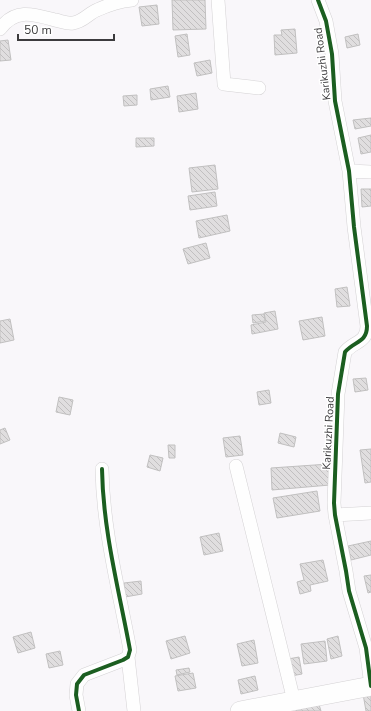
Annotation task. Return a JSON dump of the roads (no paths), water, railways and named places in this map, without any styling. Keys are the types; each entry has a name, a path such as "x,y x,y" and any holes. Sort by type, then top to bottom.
{"main road":[{"path":"240,711 371,686"}],"street":[{"path":"0,29 6,21 16,15 34,15 66,23 73,23 80,21 96,10 132,0"},
{"path":"218,0 224,84 259,88"},
{"name":"Karikuzhi Road","path":"318,0 326,21 332,54 335,101 349,171 352,214 367,332 365,337 350,347 346,352 338,400 334,472 335,515 349,591 366,648 371,686"},
{"path":"349,171 371,172"},
{"path":"236,466 294,701"},
{"path":"102,469 106,520 114,572 130,650 128,657 134,711"},
{"path":"335,515 371,513"},
{"path":"79,711 76,696 77,684 84,675 128,657"}]}
